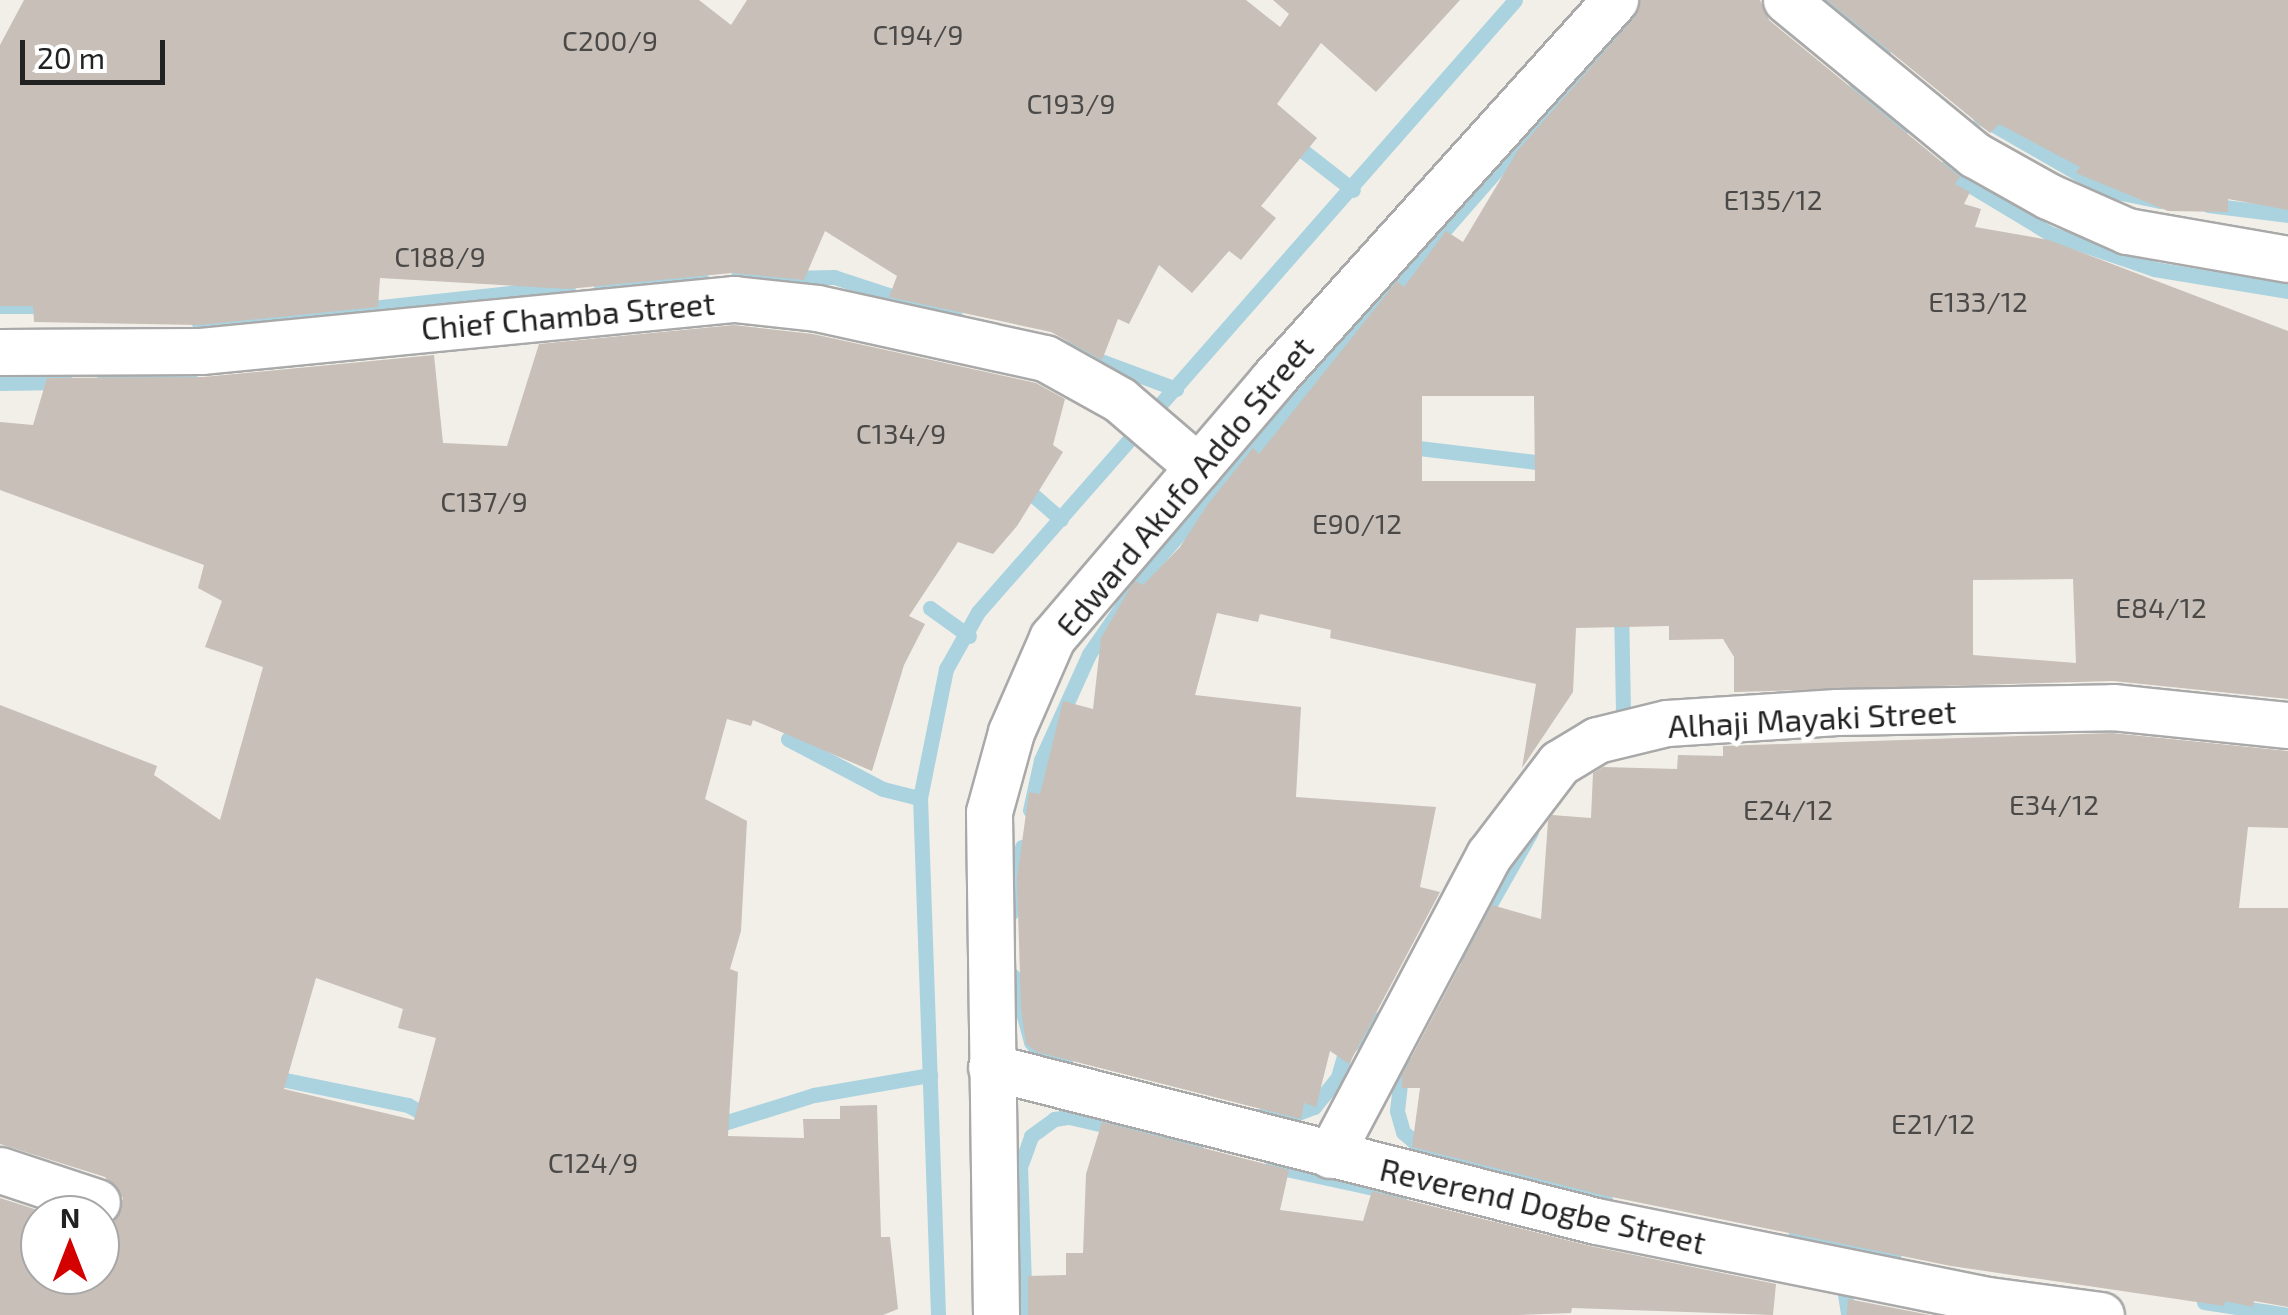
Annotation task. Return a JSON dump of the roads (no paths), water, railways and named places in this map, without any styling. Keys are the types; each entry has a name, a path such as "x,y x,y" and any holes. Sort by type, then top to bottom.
{"street":[{"name":"Edward Akufo Addo Street","path":"996,1315 989,812 1011,732 1052,638 1198,467 1615,0"},
{"path":"1786,0 1975,155 2048,196 2127,231 2288,258"},
{"name":"Chief Chamba Street","path":"0,352 201,351 734,299 817,308 1044,358 1120,400 1198,467"},
{"name":"Alhaji Mayaki Street","path":"1330,1155 1489,855 1558,763 1597,740 1667,723 1856,712 2113,707 2288,726"},
{"name":"Reverend Dogbe Street","path":"991,1068 1330,1155 1759,1255 2101,1315"},
{"path":"0,1170 76,1195"}],"waterway":[{"path":"938,1315 920,798 946,669 978,612 1515,0"},
{"path":"1030,810 1041,760 1089,654 1145,573 1645,0"},
{"path":"1825,0 1885,47"},
{"path":"1855,81 1900,131"},
{"path":"1980,117 2107,190 2160,201"},
{"path":"1289,140 1353,190"},
{"path":"1943,169 2049,233 2154,269 2288,291"},
{"path":"2208,205 2288,215"},
{"path":"736,279 834,277 956,317"},
{"path":"601,285 703,281"},
{"path":"198,321 225,324 568,287"},
{"path":"0,306 51,306"},
{"path":"1060,346 1176,389"},
{"path":"104,379 191,372"},
{"path":"0,383 66,382"},
{"path":"1402,446 1553,464"},
{"path":"1033,495 1061,519"},
{"path":"1621,606 1623,715"},
{"path":"930,608 969,636"},
{"path":"788,739 883,789 920,798"},
{"path":"1461,955 1531,832"},
{"path":"1011,913 1022,847"},
{"path":"1013,976 1031,1042 1043,1056 1066,1065"},
{"path":"1256,1116 1290,1116 1314,1107 1338,1077 1346,1049 1383,1016"},
{"path":"1403,1058 1397,1111 1403,1132 1428,1154 1605,1200"},
{"path":"711,1127 814,1095 930,1075"},
{"path":"271,1077 408,1105 434,1120"},
{"path":"1025,1315 1020,1167 1031,1136 1054,1119 1069,1117 1196,1146"},
{"path":"1272,1166 1401,1194"},
{"path":"1793,1239 1894,1254"},
{"path":"1844,1288 1848,1312"},
{"path":"2204,1302 2288,1315"}]}
